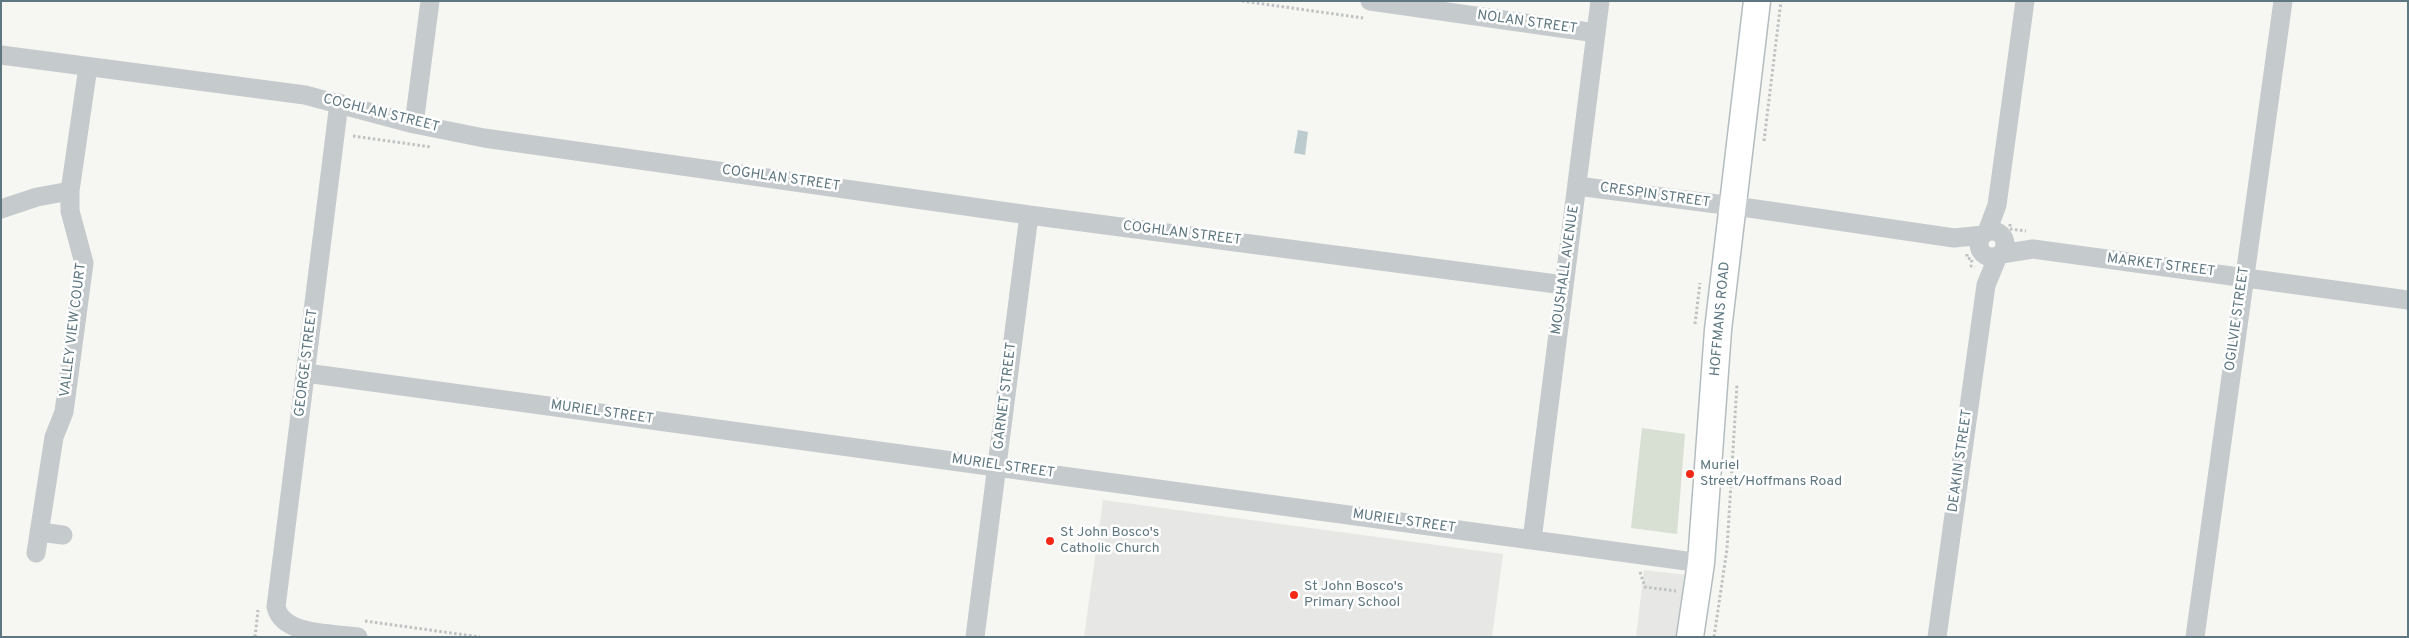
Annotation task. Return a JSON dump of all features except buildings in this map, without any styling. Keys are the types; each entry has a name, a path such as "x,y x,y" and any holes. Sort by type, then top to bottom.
{"main road":[{"name":"HOFFMANS ROAD","path":"1690,637 1701,563 1718,330 1757,1"}],"street":[{"path":"414,124 430,1"},
{"name":"NOLAN STREET","path":"1370,1 1596,33"},
{"name":"MOUSHALL AVENUE","path":"1532,540 1600,1"},
{"path":"1992,244 2025,1"},
{"name":"OGILVIE STREET","path":"2195,637 2283,1"},
{"name":"COGHLAN STREET","path":"1,55 305,95 414,124 484,138 1029,215 1564,284"},
{"name":"VALLEY VIEW COURT","path":"36,553 54,437 64,412 67,395 84,263 70,211 70,191 88,67"},
{"name":"GEORGE STREET","path":"339,103 276,607 283,622 292,628 361,629"},
{"name":"CRESPIN STREET","path":"1578,186 1732,206"},
{"path":"1,209 37,196 70,191"},
{"name":"MARKET STREET","path":"1732,206 1992,244 2408,300"},
{"name":"GARNET STREET","path":"975,637 1029,215"},
{"name":"DEAKIN STREET","path":"1937,637 1992,244"},
{"name":"MURIEL STREET","path":"306,373 1701,563"},
{"path":"40,532 63,535"}],"path":[{"path":"1763,146 1781,1"},
{"path":"351,136 439,148"},
{"path":"1714,637 1727,549 1737,383"},
{"path":"255,637 259,607"},
{"path":"361,629 480,637"}],"shaded area":[{"path":"1298,130 1308,132 1305,155 1294,153"},
{"path":"1642,428 1685,434 1677,534 1631,528"},
{"name":"St John Bosco's Primary School","path":"1103,500 1503,554 1492,637 1084,637"},
{"path":"1644,570 1687,575 1679,637 1636,637"}],"place":[{"name":"Muriel Street/Hoffmans Road","path":"1690,474"},
{"name":"St John Bosco's Catholic Church","path":"1050,541"},
{"name":"St John Bosco's Primary School","path":"1294,595"}]}
